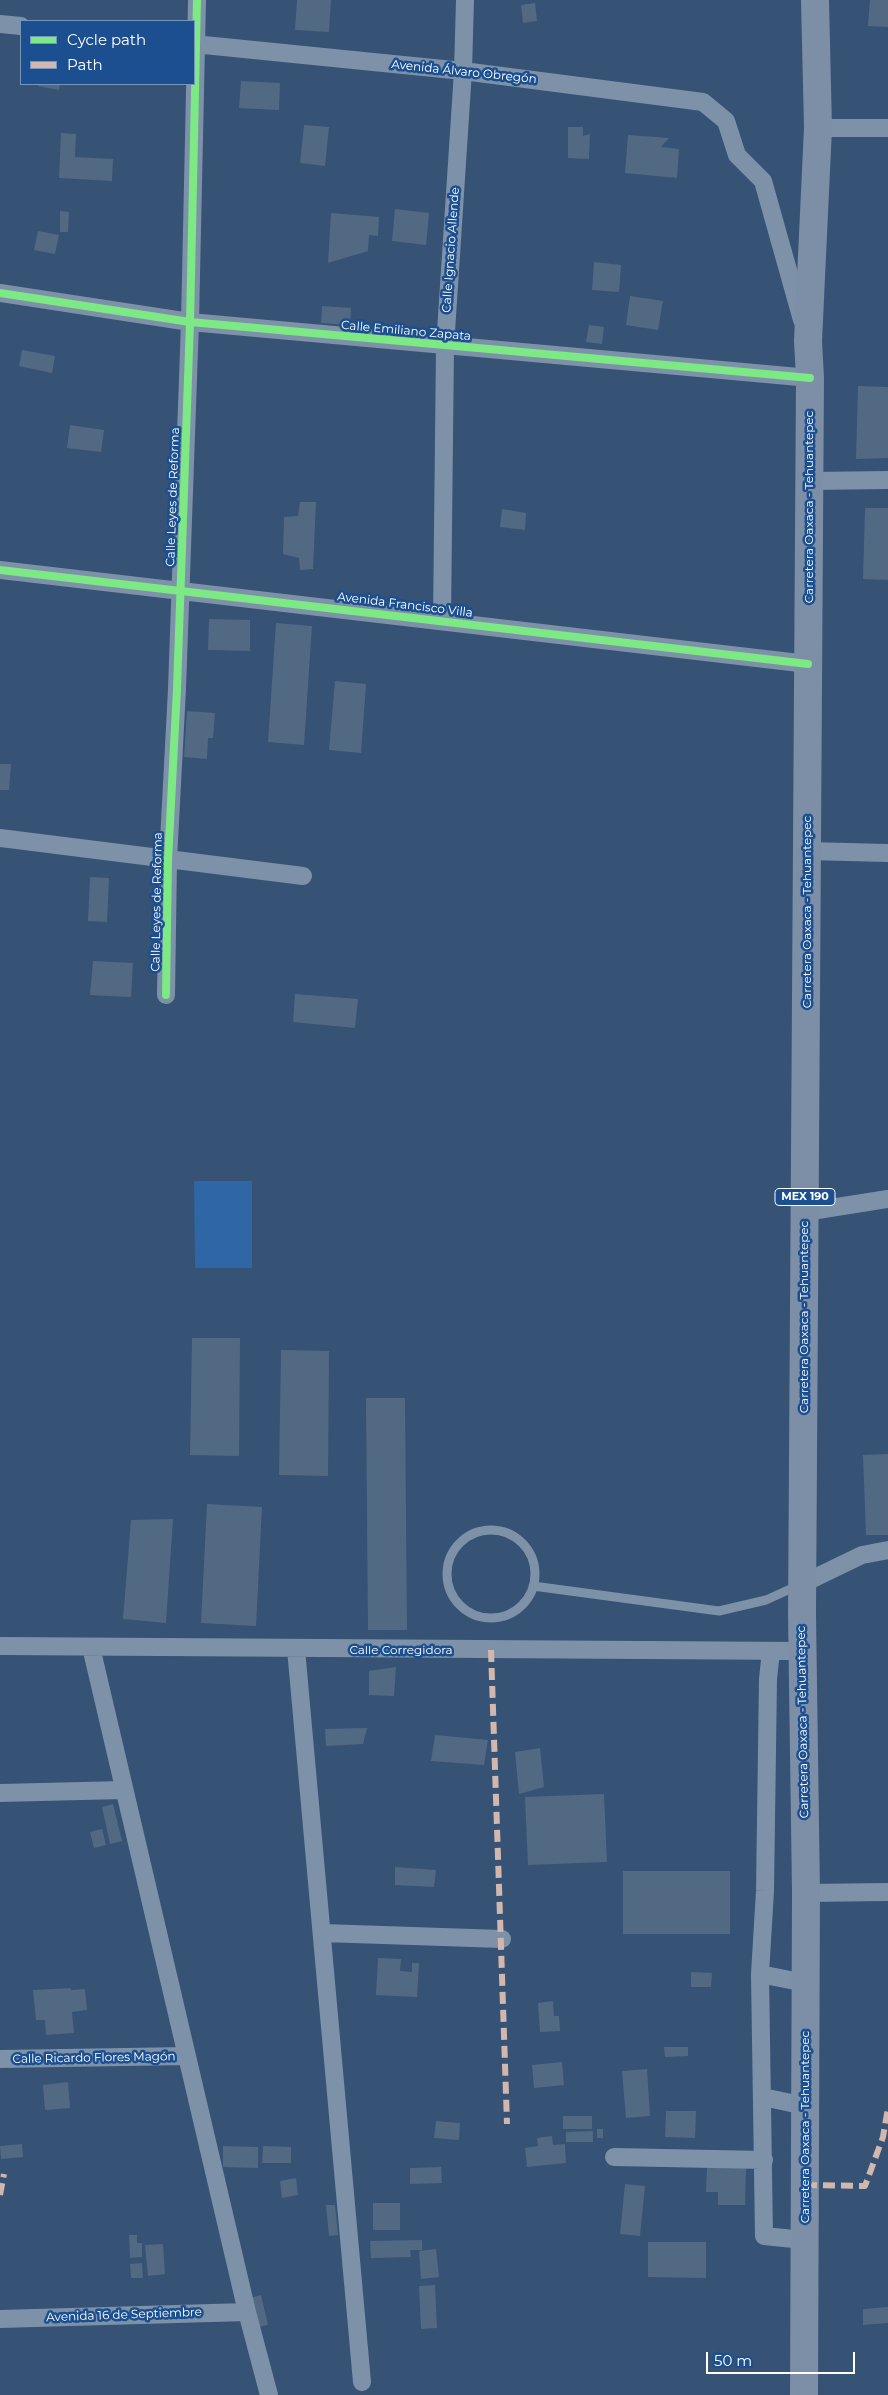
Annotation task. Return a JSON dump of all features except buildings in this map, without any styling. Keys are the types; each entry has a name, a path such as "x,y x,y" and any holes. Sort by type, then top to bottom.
{"main road":[{"name":"Carretera Oaxaca - Tehuantepec","path":"804,2395 806,1893 802,1584 810,481 808,341 818,128 816,0"}],"street":[{"name":"Calle Leyes de Reforma","path":"195,45 197,0"},
{"name":"Calle Ignacio Allende","path":"442,621 445,347 463,71 465,0"},
{"path":"0,24 20,26"},
{"name":"Avenida Álvaro Obregón","path":"195,45 463,71 702,102 726,121 737,155 763,180 808,341"},
{"name":"Calle Leyes de Reforma","path":"166,995 168,860 190,322 194,85"},
{"path":"818,128 888,128"},
{"name":"Calle Emiliano Zapata","path":"0,293 190,322 445,347 810,378"},
{"path":"810,481 888,480"},
{"name":"Avenida Francisco Villa","path":"0,570 808,664"},
{"path":"0,838 303,876"},
{"path":"807,851 888,853"},
{"path":"804,1212 888,1199"},
{"path":"802,1584 862,1555 888,1550"},
{"name":"Calle Corregidora","path":"0,1646 803,1651"},
{"path":"91,1647 123,1790 247,2312 269,2395"},
{"path":"296,1649 362,2382"},
{"path":"771,1651 768,1679 765,1891 760,1974 764,2236 804,2240"},
{"path":"0,1792 123,1790"},
{"path":"806,1893 888,1892"},
{"path":"323,1933 502,1939"},
{"path":"760,1974 805,1983"},
{"name":"Calle Ricardo Flores Magón","path":"0,2060 187,2056"},
{"path":"763,2097 805,2106"},
{"path":"614,2157 764,2160"},
{"name":"Avenida 16 de Septiembre","path":"0,2319 247,2312"}],"lane":[{"path":"497,1530 511,1534 523,1544 532,1556 535,1571 533,1586 526,1600 517,1610 505,1616 491,1618 478,1615 466,1609 456,1600 450,1587 448,1574 450,1560 456,1547 468,1536 482,1531 497,1530"},
{"path":"533,1586 719,1611 766,1600 802,1584"}],"shaded area":[{"path":"194,1181 252,1181 252,1268 195,1268"}],"marked path":[{"path":"491,1650 507,2124"},
{"path":"805,2185 865,2186 883,2137 888,2108"},
{"path":"0,2195 4,2174"}],"cycle path":[{"path":"166,995 168,860 177,689 190,322 197,0"},
{"path":"0,293 190,322 810,378"},
{"path":"0,570 808,664"}]}
